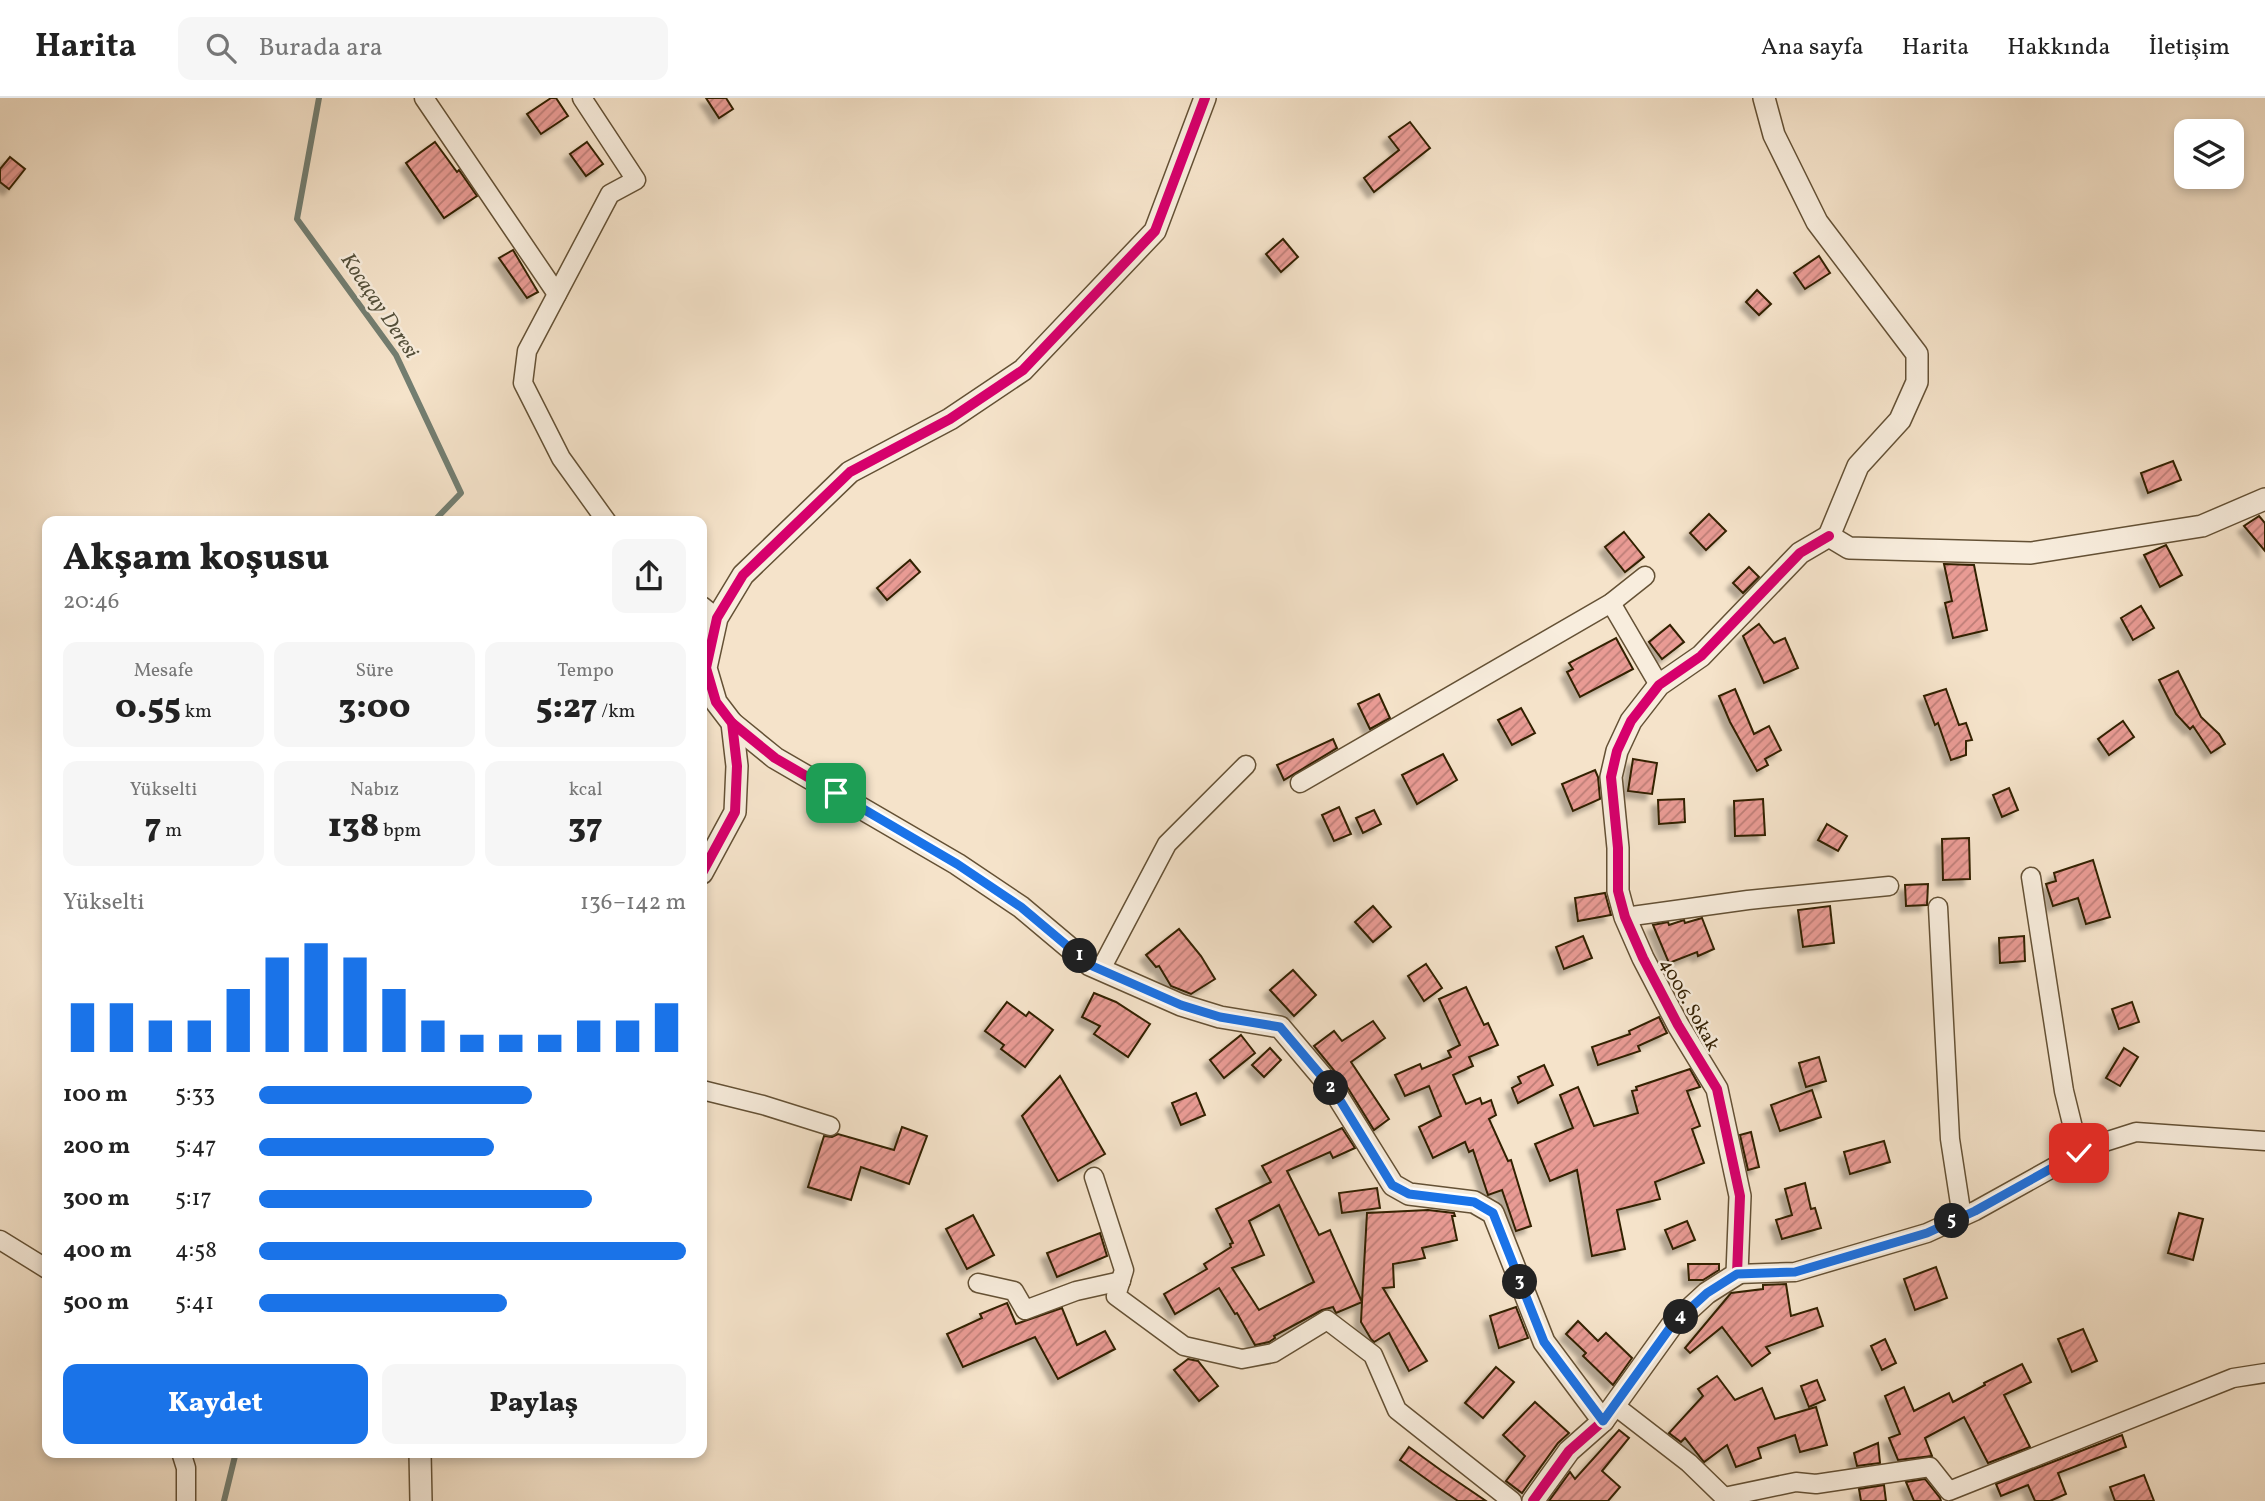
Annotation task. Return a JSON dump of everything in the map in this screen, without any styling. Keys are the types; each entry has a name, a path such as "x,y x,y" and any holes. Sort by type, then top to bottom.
{"street":[{"path":"424,98 557,294"},
{"path":"582,98 636,180 610,194 527,351 523,383 561,458 603,516"},
{"path":"707,649 709,612 743,575 850,472 950,419 1023,370 1155,232 1205,98"},
{"path":"1764,98 1774,135 1817,222 1917,354 1917,382 1900,420 1858,466 1829,536 1849,548 2031,553 2202,526 2265,499"},
{"name":"4006. Sokak","path":"1737,1274 1740,1196 1717,1089 1678,1025 1625,917 1619,891 1619,848 1611,777 1617,751 1631,721 1659,685 1701,656 1800,553 1829,536"},
{"path":"1300,783 1611,603 1644,576"},
{"path":"1611,603 1659,685"},
{"path":"707,671 716,702 732,723 775,758 957,864 1021,907 1090,965 1181,1005 1220,1017 1280,1027 1335,1092 1392,1185 1409,1194 1474,1202 1493,1213 1544,1342 1608,1413 1689,1463 1724,1497 1796,1482 1816,1484 1930,1467 1949,1491 2233,1378 2265,1373"},
{"path":"707,864 735,811 737,765 732,723"},
{"path":"1101,969 1167,844 1246,765"},
{"path":"2031,877 2064,1091 2079,1153"},
{"path":"1625,917 1748,900 1888,886"},
{"path":"1938,907 1950,1139 1962,1217"},
{"path":"707,1091 830,1126"},
{"path":"1533,1501 1569,1451 1608,1413 1672,1325 1707,1293 1737,1274 1795,1272 1927,1233 1962,1217 2092,1146 2136,1132 2265,1142"},
{"path":"1094,1177 1124,1270 1116,1296 1184,1346 1242,1359 1273,1353 1327,1320 1373,1355 1396,1410 1512,1501"},
{"path":"0,1240 42,1266"},
{"path":"978,1283 1014,1291 1025,1310 1076,1290 1121,1281"},
{"path":"183,1458 186,1468 186,1501"},
{"path":"420,1458 421,1501"}],"building":[{"path":"551,98 556,98 568,116 541,134 527,114"},
{"path":"706,98 726,98 733,109 719,118"},
{"path":"1410,122 1430,148 1374,192 1364,178 1399,150 1389,137"},
{"path":"435,142 477,196 444,218 406,163"},
{"path":"587,142 603,164 586,176 570,154"},
{"path":"10,157 25,169 9,189 0,182 0,169"},
{"path":"1283,239 1298,257 1281,272 1266,254"},
{"path":"513,250 538,292 527,298 499,258"},
{"path":"1819,256 1830,273 1805,289 1794,273"},
{"path":"1757,290 1771,304 1759,315 1746,302"},
{"path":"2173,461 2181,480 2148,493 2141,473"},
{"path":"1709,514 1726,531 1706,550 1690,533"},
{"path":"2259,516 2265,523 2265,551 2244,526"},
{"path":"1624,532 1644,557 1625,572 1605,547"},
{"path":"2166,545 2182,575 2160,587 2144,555"},
{"path":"910,560 920,572 887,600 877,588"},
{"path":"1944,564 1974,565 1987,630 1953,638 1945,603 1952,601"},
{"path":"1749,567 1759,577 1743,593 1733,583"},
{"path":"2141,606 2154,628 2133,640 2121,618"},
{"path":"1759,624 1774,643 1785,638 1798,668 1764,683 1743,636"},
{"path":"1670,625 1684,642 1662,659 1649,642"},
{"path":"1616,638 1633,669 1580,697 1567,672 1573,669 1569,663"},
{"path":"2178,671 2201,717 2219,734 2225,744 2211,753 2193,726 2190,729 2176,714 2159,680"},
{"path":"1735,689 1754,734 1769,726 1781,750 1765,759 1768,765 1757,771 1719,696"},
{"path":"1946,689 1959,725 1966,723 1972,740 1966,741 1966,755 1951,760 1938,723 1935,725 1924,696"},
{"path":"1379,694 1390,718 1370,729 1358,704"},
{"path":"1521,708 1535,733 1512,745 1498,720"},
{"path":"2123,721 2134,737 2109,755 2098,739"},
{"path":"1333,739 1337,748 1284,780 1277,765"},
{"path":"1443,754 1457,780 1417,804 1402,775"},
{"path":"1633,759 1657,763 1652,794 1628,791"},
{"path":"1595,770 1600,799 1573,811 1562,784"},
{"path":"2009,788 2018,810 2002,817 1993,795"},
{"path":"1684,799 1685,822 1659,824 1658,800"},
{"path":"1763,799 1765,835 1735,836 1734,801"},
{"path":"1339,807 1351,834 1334,841 1322,815"},
{"path":"1374,810 1381,824 1363,833 1356,818"},
{"path":"1827,824 1847,836 1838,851 1818,840"},
{"path":"1969,838 1970,879 1943,880 1942,839"},
{"path":"2093,860 2110,917 2086,924 2078,898 2053,906 2046,884 2056,881 2054,873"},
{"path":"1928,884 1927,905 1906,906 1905,885"},
{"path":"1605,893 1611,915 1578,921 1575,898"},
{"path":"1373,906 1391,927 1373,942 1355,922"},
{"path":"1830,906 1834,943 1803,947 1798,910"},
{"path":"1702,918 1714,949 1698,956 1697,952 1669,963 1653,925 1668,922 1669,925 1684,920 1685,923"},
{"path":"1179,929 1215,979 1191,994 1171,986 1159,966 1156,967 1146,955"},
{"path":"1583,936 1592,958 1564,969 1556,947"},
{"path":"2024,936 2025,961 2000,963 1999,938"},
{"path":"1426,964 1442,988 1424,1001 1408,976"},
{"path":"1293,970 1316,995 1294,1016 1270,990"},
{"path":"1466,987 1484,1025 1488,1023 1498,1045 1469,1057 1473,1066 1453,1075 1466,1104 1480,1098 1482,1104 1491,1100 1496,1115 1489,1119 1508,1161 1511,1160 1531,1226 1516,1231 1502,1190 1488,1195 1473,1150 1469,1152 1465,1142 1433,1158 1419,1127 1441,1116 1429,1086 1405,1096 1395,1075 1420,1064 1422,1069 1451,1057 1448,1051 1460,1045 1439,999"},
{"path":"1094,993 1116,1002 1150,1024 1128,1057 1094,1034 1100,1026 1082,1017"},
{"path":"1007,1002 1026,1016 1029,1012 1053,1030 1025,1067 1001,1049 1004,1045 985,1031"},
{"path":"2132,1002 2139,1022 2119,1029 2112,1009"},
{"path":"1659,1017 1667,1033 1638,1046 1640,1051 1598,1065 1592,1047 1630,1034 1629,1031"},
{"path":"1373,1021 1385,1038 1351,1062 1389,1119 1374,1130 1346,1085 1314,1046 1334,1031 1342,1041"},
{"path":"1241,1035 1255,1053 1224,1078 1210,1060"},
{"path":"1270,1048 1281,1060 1264,1077 1252,1065"},
{"path":"2124,1048 2138,1057 2120,1086 2106,1078"},
{"path":"1819,1057 1826,1081 1806,1087 1799,1063"},
{"path":"1544,1065 1553,1085 1518,1103 1512,1088 1521,1083 1518,1077"},
{"path":"1690,1069 1700,1087 1687,1091 1700,1126 1692,1129 1704,1163 1655,1182 1660,1199 1617,1210 1625,1249 1592,1256 1577,1170 1550,1181 1535,1144 1573,1128 1560,1095 1578,1087 1594,1126 1638,1113 1632,1091 1637,1090 1636,1087"},
{"path":"1060,1076 1105,1154 1058,1181 1022,1116"},
{"path":"1812,1090 1821,1117 1780,1131 1771,1105"},
{"path":"1196,1093 1205,1115 1181,1125 1172,1103"},
{"path":"902,1127 927,1136 909,1184 861,1167 851,1200 808,1187 824,1136 832,1137 838,1134 894,1150"},
{"path":"1342,1128 1355,1148 1333,1158 1330,1152 1287,1171 1319,1235 1330,1230 1362,1302 1336,1313 1333,1307 1322,1310 1274,1336 1269,1342 1255,1345 1219,1288 1175,1314 1164,1294 1207,1269 1204,1264 1231,1247 1230,1244 1233,1243 1216,1209 1271,1182 1262,1166","holes":["1279,1205 1314,1282 1259,1310 1232,1268 1264,1255 1249,1221"]},
{"path":"1751,1132 1759,1167 1748,1170 1740,1135"},
{"path":"1884,1141 1890,1162 1850,1174 1844,1152"},
{"path":"1805,1183 1811,1209 1815,1208 1821,1228 1782,1239 1776,1220 1792,1215 1785,1189"},
{"path":"1377,1188 1380,1208 1342,1213 1339,1193"},
{"path":"1428,1210 1454,1213 1455,1216 1452,1216 1457,1240 1422,1248 1425,1258 1393,1264 1394,1287 1383,1288 1427,1361 1409,1371 1389,1333 1374,1342 1361,1322 1367,1213"},
{"path":"2179,1213 2203,1219 2193,1260 2168,1253"},
{"path":"973,1215 994,1255 967,1269 946,1229"},
{"path":"1687,1221 1695,1240 1673,1249 1665,1230"},
{"path":"1100,1233 1107,1256 1057,1277 1047,1253"},
{"path":"1688,1264 1719,1264 1719,1270 1703,1280 1689,1280"},
{"path":"1936,1267 1947,1298 1915,1310 1904,1279"},
{"path":"1786,1284 1791,1316 1817,1308 1823,1326 1766,1347 1770,1353 1752,1366 1722,1327 1690,1353 1685,1348 1731,1293 1763,1289 1763,1285"},
{"path":"1007,1303 1016,1324 1062,1308 1077,1345 1105,1331 1115,1349 1058,1379 1035,1337 963,1367 947,1334 982,1318 980,1314"},
{"path":"1516,1307 1528,1338 1499,1348 1490,1316"},
{"path":"1578,1321 1598,1341 1606,1333 1632,1358 1613,1385 1583,1356 1586,1353 1566,1334"},
{"path":"2083,1329 2097,1361 2072,1372 2058,1339"},
{"path":"1885,1339 1896,1363 1882,1370 1871,1346"},
{"path":"1188,1359 1198,1361 1218,1386 1199,1401 1174,1370"},
{"path":"2022,1364 2031,1382 2004,1395 2030,1447 1988,1463 1964,1417 1925,1438 1932,1456 1898,1460 1889,1438 1900,1434 1885,1396 1904,1387 1914,1411 1949,1393 1953,1402"},
{"path":"1496,1367 1514,1382 1483,1418 1465,1403"},
{"path":"1717,1376 1735,1400 1762,1388 1775,1419 1816,1407 1827,1445 1800,1452 1795,1435 1758,1448 1761,1458 1736,1467 1727,1445 1704,1462 1685,1438 1681,1442 1669,1433 1703,1396 1698,1389"},
{"path":"1817,1380 1825,1400 1809,1407 1801,1386"},
{"path":"1535,1402 1569,1433 1558,1443 1522,1493 1506,1481 1525,1456 1503,1435"},
{"path":"1619,1430 1629,1438 1602,1471 1620,1487 1608,1501 1549,1501 1570,1472 1575,1479"},
{"path":"2122,1435 2126,1447 2058,1473 2066,1494 2050,1501 2035,1501 2028,1485 2001,1496 1996,1484"},
{"path":"1878,1443 1880,1463 1857,1466 1854,1453"},
{"path":"1409,1447 1486,1501 1458,1501 1433,1484 1400,1460"},
{"path":"2144,1475 2154,1501 2115,1501 2110,1487"},
{"path":"1925,1479 1941,1501 1914,1501 1906,1482"},
{"path":"1884,1485 1886,1501 1861,1501 1859,1489"}],"waterway":[{"name":"Kocaçay Deresi","path":"319,98 297,219 396,355 461,493 439,516"},
{"name":"Kocaçay Deresi","path":"224,1501 235,1458"}],"cycle path":[{"path":"707,663 717,618 743,575 850,472 950,419 1023,370 1155,231 1205,98"},
{"path":"1533,1501 1569,1451 1603,1421 1672,1325 1707,1293 1737,1274 1740,1196 1717,1089 1678,1025 1643,958 1625,917 1618,891 1618,848 1611,777 1617,751 1631,721 1659,685 1701,656 1800,553 1829,536"},
{"path":"707,671 716,702 732,723 737,766 735,812 707,864"},
{"path":"732,723 775,758 957,864 1021,907 1090,965 1181,1005 1220,1017 1280,1027 1335,1092 1393,1185 1409,1194 1474,1202 1493,1213 1544,1342 1603,1421"}],"route":[{"path":"836,793 957,864 1021,907 1090,965 1181,1005 1220,1017 1280,1027 1335,1092 1392,1185 1409,1194 1474,1202 1493,1213 1544,1342 1603,1421 1672,1325 1707,1293 1737,1274 1795,1272 1927,1233 1975,1211 2079,1153"}]}
